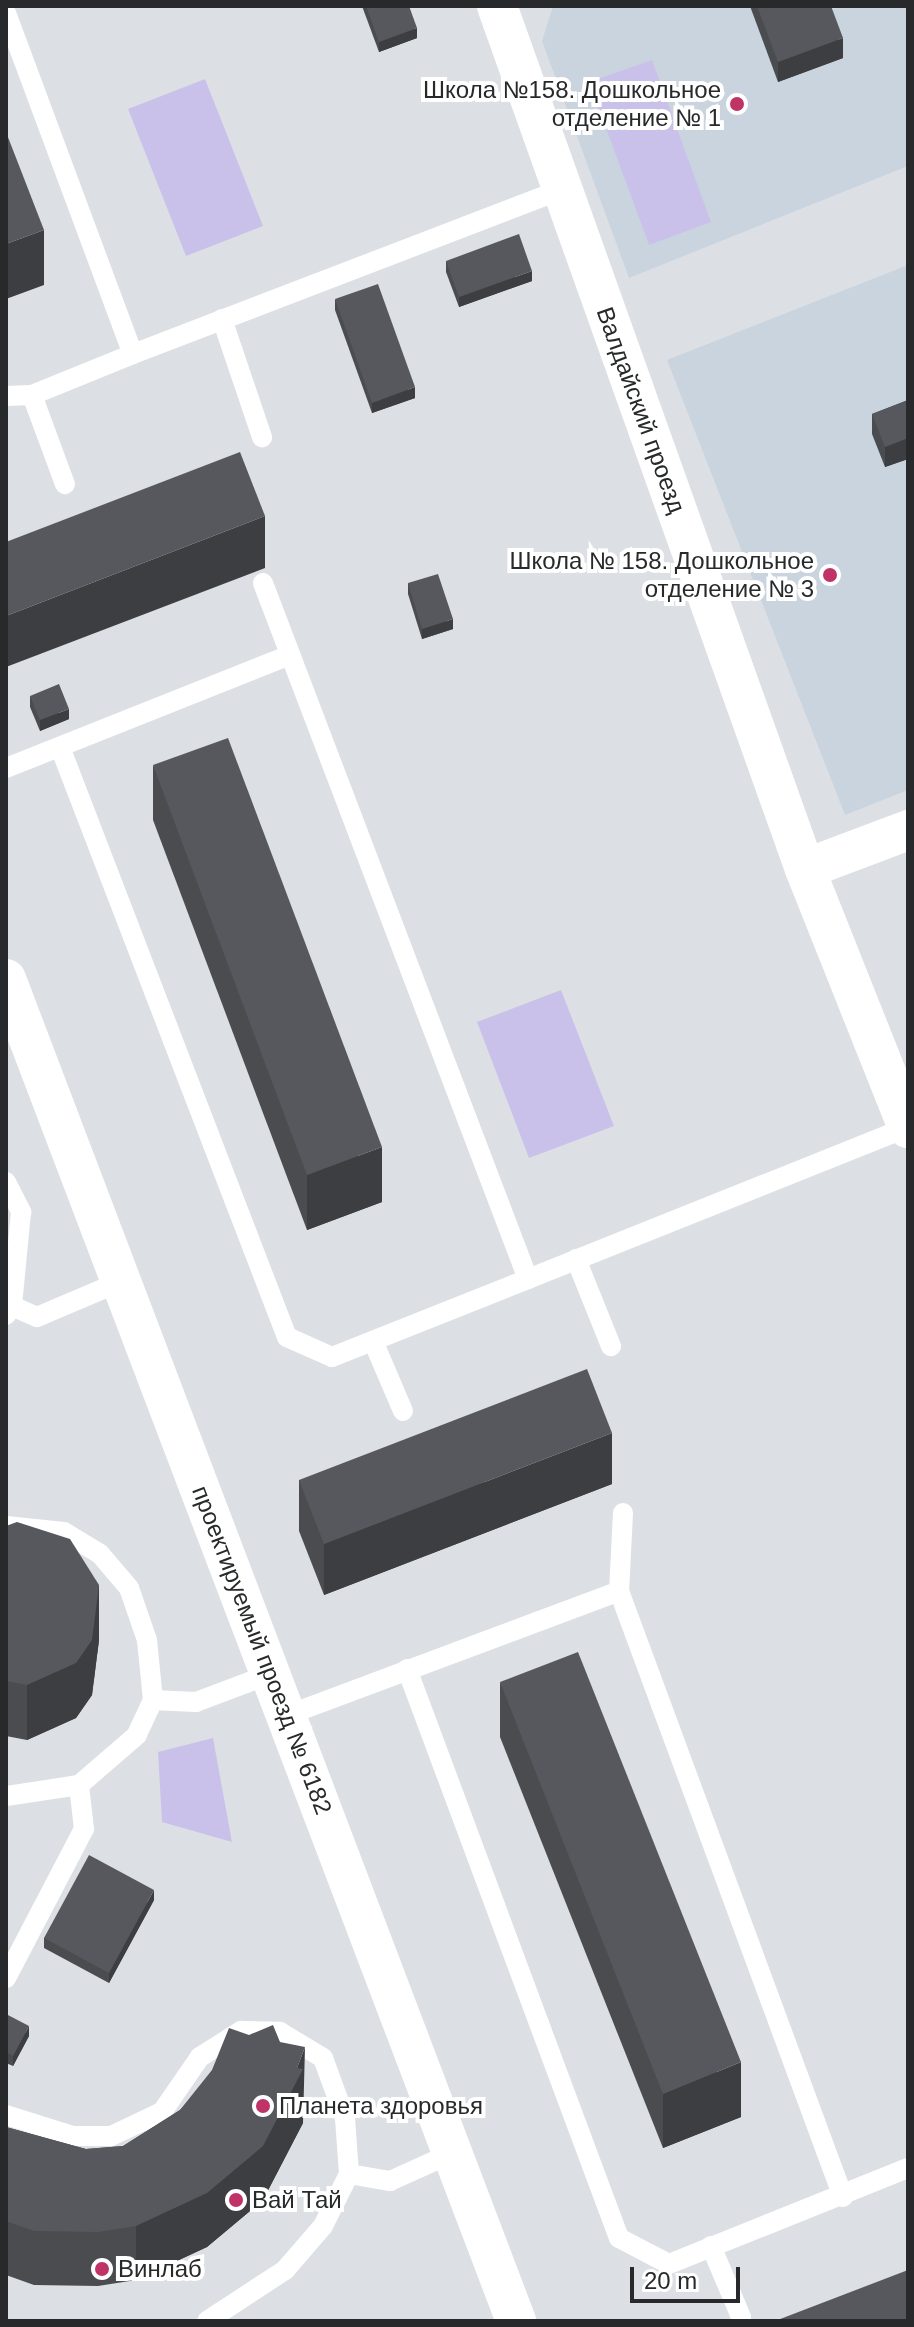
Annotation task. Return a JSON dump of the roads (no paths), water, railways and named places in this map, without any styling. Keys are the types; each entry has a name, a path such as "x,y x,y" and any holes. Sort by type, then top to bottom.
{"street":[{"name":"Валдайский проезд","path":"497,6 805,869 908,1127"},
{"path":"805,869 908,830"},
{"name":"проектируемый проезд № 6182","path":"6,979 516,2321"}],"lane":[{"path":"6,13 133,354"},
{"path":"6,396 32,395 562,189"},
{"path":"222,319 262,437"},
{"path":"32,395 65,484"},
{"path":"263,583 288,656 528,1279"},
{"path":"6,768 288,656"},
{"path":"60,747 287,1337 332,1357 908,1127"},
{"path":"6,1182 21,1212 9,1310 37,1317 122,1281"},
{"path":"576,1259 611,1346"},
{"path":"373,1341 403,1411"},
{"path":"623,1513 619,1591 843,2197"},
{"path":"6,1526 64,1532 100,1554 129,1588 147,1640 153,1700 137,1735 79,1785 6,1796"},
{"path":"288,1715 619,1591"},
{"path":"407,1669 619,2238 669,2264 843,2197 908,2168"},
{"path":"153,1700 196,1702 270,1674"},
{"path":"6,1978 13,1948 84,1829 79,1785"},
{"path":"6,2115 73,2136 111,2136 162,2112 200,2057 241,2031 280,2032 323,2058 345,2118 349,2174 323,2226 285,2270 207,2321"},
{"path":"349,2174 390,2181 452,2153"},
{"path":"711,2246 741,2317"}],"place":[{"name":"Школа №158. Дошкольное отделение № 1","path":"737,104"},
{"name":"Школа № 158. Дошкольное отделение № 3","path":"830,575"},
{"name":"Планета здоровья","path":"263,2106"},
{"name":"Вай Тай","path":"236,2200"},
{"name":"Винлаб","path":"102,2269"}]}
